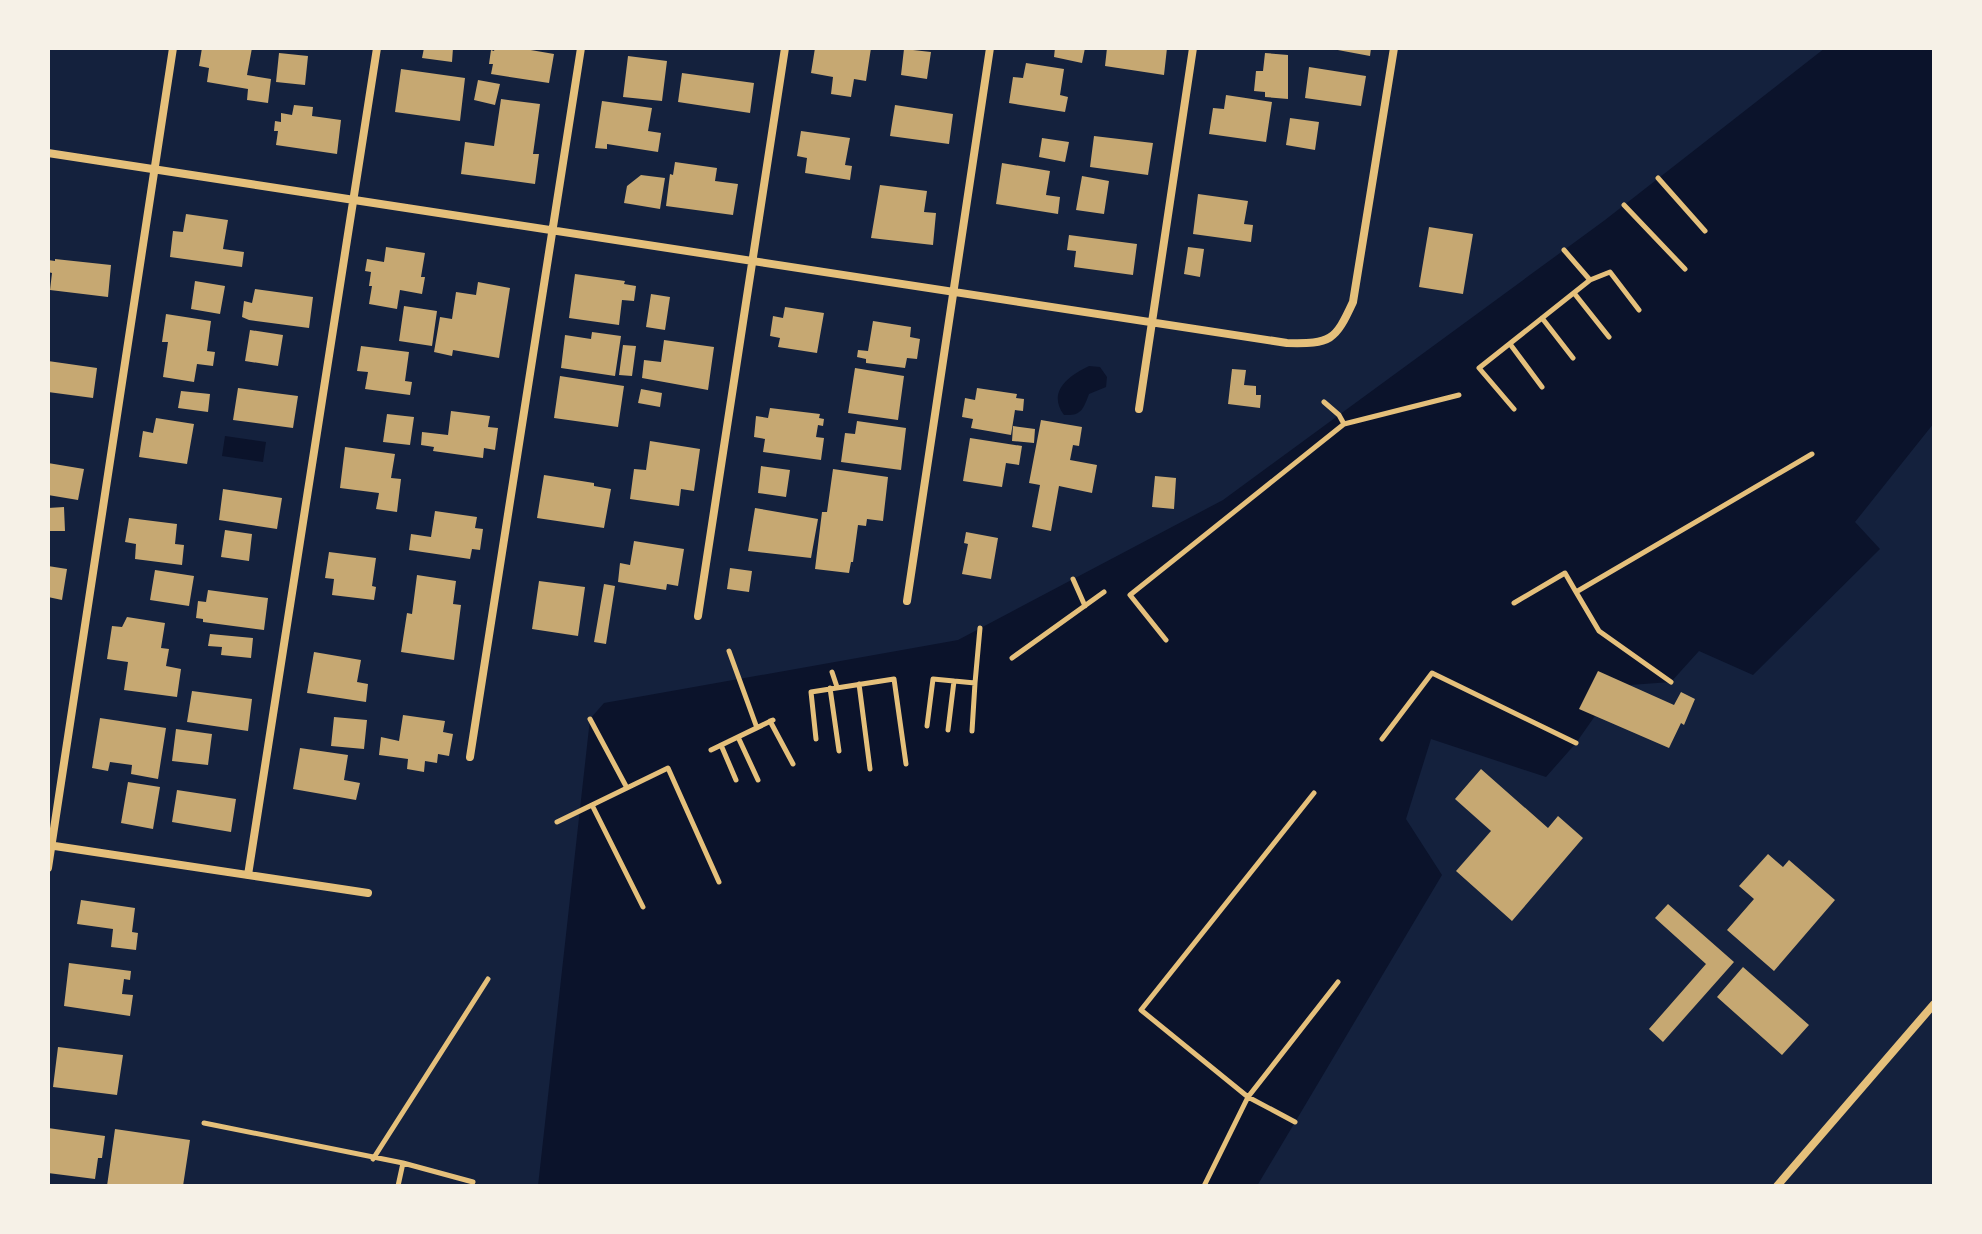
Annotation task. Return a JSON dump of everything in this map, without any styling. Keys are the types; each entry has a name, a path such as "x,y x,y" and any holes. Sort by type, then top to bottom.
{"street":[{"path":"48,868 173,48"},
{"path":"248,875 377,48"},
{"path":"470,757 581,48"},
{"path":"698,616 785,48"},
{"path":"907,601 990,48"},
{"path":"1139,409 1193,48"},
{"path":"48,153 1287,343 1315,344 1339,332 1353,302 1394,48"},
{"path":"50,845 368,893"},
{"path":"1777,1186 1934,1004"}],"path":[{"path":"1658,178 1705,231"},
{"path":"1624,205 1685,269"},
{"path":"1564,250 1590,280"},
{"path":"1514,409 1479,368 1542,318 1590,280 1610,272 1639,310"},
{"path":"1574,293 1609,337"},
{"path":"1542,318 1573,358"},
{"path":"1510,344 1542,387"},
{"path":"1166,640 1130,595 1344,424 1459,395"},
{"path":"1324,402 1344,424"},
{"path":"1576,592 1812,454"},
{"path":"1514,603 1565,573 1599,631 1671,682"},
{"path":"1073,579 1085,606"},
{"path":"1012,658 1104,592"},
{"path":"972,731 980,628"},
{"path":"729,651 757,728"},
{"path":"832,672 837,687"},
{"path":"1382,739 1432,673 1576,743"},
{"path":"816,739 811,692 894,679 906,764"},
{"path":"927,726 933,679 975,683"},
{"path":"948,730 954,681"},
{"path":"859,684 870,769"},
{"path":"830,688 839,751"},
{"path":"590,719 627,788"},
{"path":"711,750 772,720 793,764"},
{"path":"738,737 758,780"},
{"path":"721,745 736,780"},
{"path":"557,822 668,768 719,882"},
{"path":"1295,1122 1248,1097 1141,1010 1314,793"},
{"path":"592,805 643,907"},
{"path":"373,1159 488,979"},
{"path":"1204,1186 1248,1097 1338,982"},
{"path":"204,1123 403,1163 473,1182"},
{"path":"398,1186 403,1163"}],"water":[{"path":"1825,48 1934,48 1934,423 1855,522 1880,549 1753,675 1699,651 1671,682 1616,686 1576,743 1546,777 1431,739 1406,819 1442,875 1257,1186 538,1186 590,719 604,703 958,640 1223,500 1605,220"},
{"path":"1089,366 1100,367 1107,377 1106,387 1089,394 1078,413 1064,415 1058,399 1062,386"},
{"path":"225,436 266,442 263,462 222,456"}],"building":[{"path":"202,48 252,48 247,75 271,79 268,103 247,100 248,89 207,82 209,68 199,66"},
{"path":"424,48 453,48 452,62 422,58"},
{"path":"519,48 554,54 549,83 491,74 491,50"},
{"path":"815,48 871,48 866,81 854,79 851,97 831,94 833,77 811,73"},
{"path":"1055,48 1085,48 1082,63 1054,57"},
{"path":"1107,48 1167,48 1164,75 1105,66"},
{"path":"1327,48 1371,48 1370,56"},
{"path":"904,49 931,52 927,79 901,75"},
{"path":"279,53 308,56 305,85 276,82"},
{"path":"1265,53 1288,55 1288,99 1265,97 1265,92 1254,91 1256,71 1263,71"},
{"path":"628,56 667,61 662,101 623,97"},
{"path":"1026,63 1064,69 1060,95 1068,97 1065,112 1009,103 1013,77 1023,78"},
{"path":"1309,67 1366,76 1361,106 1305,98"},
{"path":"401,69 465,78 460,121 395,112"},
{"path":"682,73 754,83 750,113 678,102"},
{"path":"478,80 500,84 495,105 474,100"},
{"path":"1226,95 1272,102 1266,142 1209,134 1213,108 1224,109"},
{"path":"501,99 540,104 533,154 539,154 535,184 461,174 465,142 494,146"},
{"path":"602,101 652,108 648,131 661,133 658,152 607,144 607,149 595,148"},
{"path":"294,105 313,107 312,116 341,120 337,154 276,145 278,131 274,131 275,121 281,122 281,113 292,115"},
{"path":"895,105 953,114 949,144 890,136"},
{"path":"1290,118 1319,122 1315,150 1286,145"},
{"path":"801,131 850,138 845,165 852,166 850,180 805,173 807,158 797,156"},
{"path":"1094,136 1153,143 1148,175 1090,167"},
{"path":"1042,138 1069,142 1065,162 1039,157"},
{"path":"675,162 717,168 715,181 738,184 733,215 666,206 670,174 673,175"},
{"path":"1002,163 1050,171 1046,195 1060,197 1058,214 996,204"},
{"path":"641,175 665,178 660,209 624,203 627,186"},
{"path":"1082,176 1109,181 1104,214 1076,210"},
{"path":"880,185 927,191 924,212 936,213 933,245 871,238"},
{"path":"1198,194 1248,201 1244,224 1253,225 1251,242 1193,234"},
{"path":"186,214 228,220 223,249 244,252 242,267 170,257 173,231 183,232"},
{"path":"1429,227 1473,234 1463,294 1419,287"},
{"path":"1069,235 1137,244 1133,275 1074,267 1076,251 1067,250"},
{"path":"386,247 425,253 422,294 400,290 397,309 369,304 372,286 369,286 371,272 365,271 367,259 384,262"},
{"path":"1188,247 1204,249 1200,277 1184,274"},
{"path":"48,260 111,265 108,297 50,290 52,273 48,272"},
{"path":"575,274 625,281 624,284 636,286 634,301 622,300 619,325 569,318"},
{"path":"195,281 225,286 220,314 191,309"},
{"path":"478,282 510,288 499,358 453,350 452,356 434,352 440,317 452,319 456,292 476,295"},
{"path":"255,289 313,297 309,328 242,317 244,301 252,303"},
{"path":"651,294 670,297 665,330 646,327"},
{"path":"404,306 437,311 432,346 399,341"},
{"path":"785,307 824,313 817,353 778,347 780,338 770,336 773,316 783,318"},
{"path":"166,314 211,321 207,351 215,352 213,366 197,364 194,382 163,377 168,342 162,342"},
{"path":"873,321 911,327 910,337 920,339 917,359 907,358 905,368 866,363 866,359 857,357 858,350 868,351"},
{"path":"250,330 283,335 278,366 245,361"},
{"path":"592,332 621,336 615,376 561,368 565,335 591,339"},
{"path":"664,340 714,347 708,390 642,378 644,360 661,362"},
{"path":"623,345 636,346 632,376 619,375"},
{"path":"361,346 409,352 405,381 412,382 410,395 365,389 368,372 357,371"},
{"path":"48,361 97,368 93,398 48,392"},
{"path":"855,368 904,376 898,420 848,413"},
{"path":"1232,369 1246,370 1244,385 1256,386 1256,395 1261,395 1260,408 1228,404"},
{"path":"560,376 624,386 618,427 554,418"},
{"path":"238,388 298,396 293,428 233,420"},
{"path":"977,388 1017,394 1016,398 1024,399 1023,411 1015,410 1011,435 971,428 973,419 962,417 965,398 975,400"},
{"path":"641,389 662,393 660,407 638,403"},
{"path":"181,391 210,394 208,412 178,408"},
{"path":"770,408 820,414 819,418 824,419 823,426 818,425 816,437 824,438 821,460 763,452 765,439 754,437 756,416 768,418"},
{"path":"451,411 490,416 488,427 498,428 495,450 484,448 483,458 433,451 434,447 421,445 422,432 448,435"},
{"path":"387,414 414,417 410,445 383,442"},
{"path":"156,418 194,424 187,464 139,457 143,431 153,433"},
{"path":"1041,420 1082,427 1079,446 1073,445 1070,460 1097,465 1092,493 1059,486 1051,531 1032,527 1040,485 1029,483"},
{"path":"857,421 906,428 901,470 841,462 845,433 855,434"},
{"path":"1013,426 1035,429 1034,443 1012,441"},
{"path":"970,438 1022,446 1019,465 1006,463 1002,487 963,481"},
{"path":"650,441 700,449 694,491 681,489 679,506 630,499 634,469 646,470"},
{"path":"345,447 395,454 391,478 401,479 397,512 376,509 379,493 340,488"},
{"path":"48,463 84,469 78,500 48,495"},
{"path":"761,466 790,470 786,497 758,493"},
{"path":"833,469 888,477 883,521 867,519 866,526 858,525 849,573 815,569 822,512 827,512"},
{"path":"544,475 611,489 604,528 537,518"},
{"path":"1155,476 1176,478 1174,509 1152,507"},
{"path":"223,489 282,498 277,529 219,520"},
{"path":"64,507 65,531 48,531 48,508"},
{"path":"755,508 818,519 811,558 748,551"},
{"path":"435,511 477,517 475,528 483,529 480,550 472,549 470,559 409,550 411,534 431,537"},
{"path":"129,518 177,524 175,544 184,545 182,565 135,559 136,544 125,542"},
{"path":"225,530 252,534 249,561 221,557"},
{"path":"966,532 998,538 991,579 962,574 968,544 964,543"},
{"path":"634,541 684,549 678,586 667,584 666,590 618,582 620,563 630,565"},
{"path":"329,552 376,558 372,586 376,587 374,600 332,595 334,579 325,578"},
{"path":"48,566 67,569 62,600 48,597"},
{"path":"730,568 752,571 749,592 727,589"},
{"path":"155,570 194,576 189,606 150,600"},
{"path":"417,575 456,581 453,604 461,605 454,660 401,652 407,613 412,614"},
{"path":"539,581 585,587 578,636 532,629"},
{"path":"604,584 615,586 606,644 594,642"},
{"path":"208,590 268,598 264,630 203,622 203,619 196,618 198,601 206,602"},
{"path":"127,617 165,623 161,648 169,649 166,666 181,669 177,697 124,690 128,662 107,659 112,626 122,627"},
{"path":"210,634 253,638 251,658 221,655 222,647 208,646"},
{"path":"314,652 361,660 357,682 368,684 366,702 307,693"},
{"path":"1598,671 1674,705 1681,692 1695,699 1684,725 1681,723 1669,748 1579,709"},
{"path":"192,691 252,699 248,731 187,722"},
{"path":"403,715 445,721 443,732 453,734 449,756 438,754 437,763 425,761 424,772 407,769 408,759 379,755 381,737 399,741"},
{"path":"334,717 367,720 364,749 331,746"},
{"path":"100,718 166,728 158,779 131,774 132,765 110,762 108,771 92,768"},
{"path":"176,729 212,734 208,765 172,761"},
{"path":"300,748 348,755 344,780 360,783 356,800 293,789"},
{"path":"1481,769 1548,828 1558,816 1583,838 1512,921 1456,871 1491,831 1455,799"},
{"path":"128,782 160,787 153,829 121,823"},
{"path":"177,790 236,799 231,832 172,822"},
{"path":"1768,854 1783,867 1789,860 1835,900 1774,971 1727,930 1754,899 1739,886"},
{"path":"81,900 135,908 132,932 138,933 136,950 111,947 113,929 77,924"},
{"path":"1668,904 1734,962 1663,1042 1649,1029 1706,964 1655,918"},
{"path":"69,963 131,971 130,980 124,979 122,994 133,995 130,1016 64,1006"},
{"path":"1743,967 1809,1025 1782,1055 1717,997"},
{"path":"58,1047 123,1055 117,1095 53,1087"},
{"path":"48,1128 105,1136 95,1179 48,1173"},
{"path":"115,1129 190,1140 183,1186 107,1186"}]}
